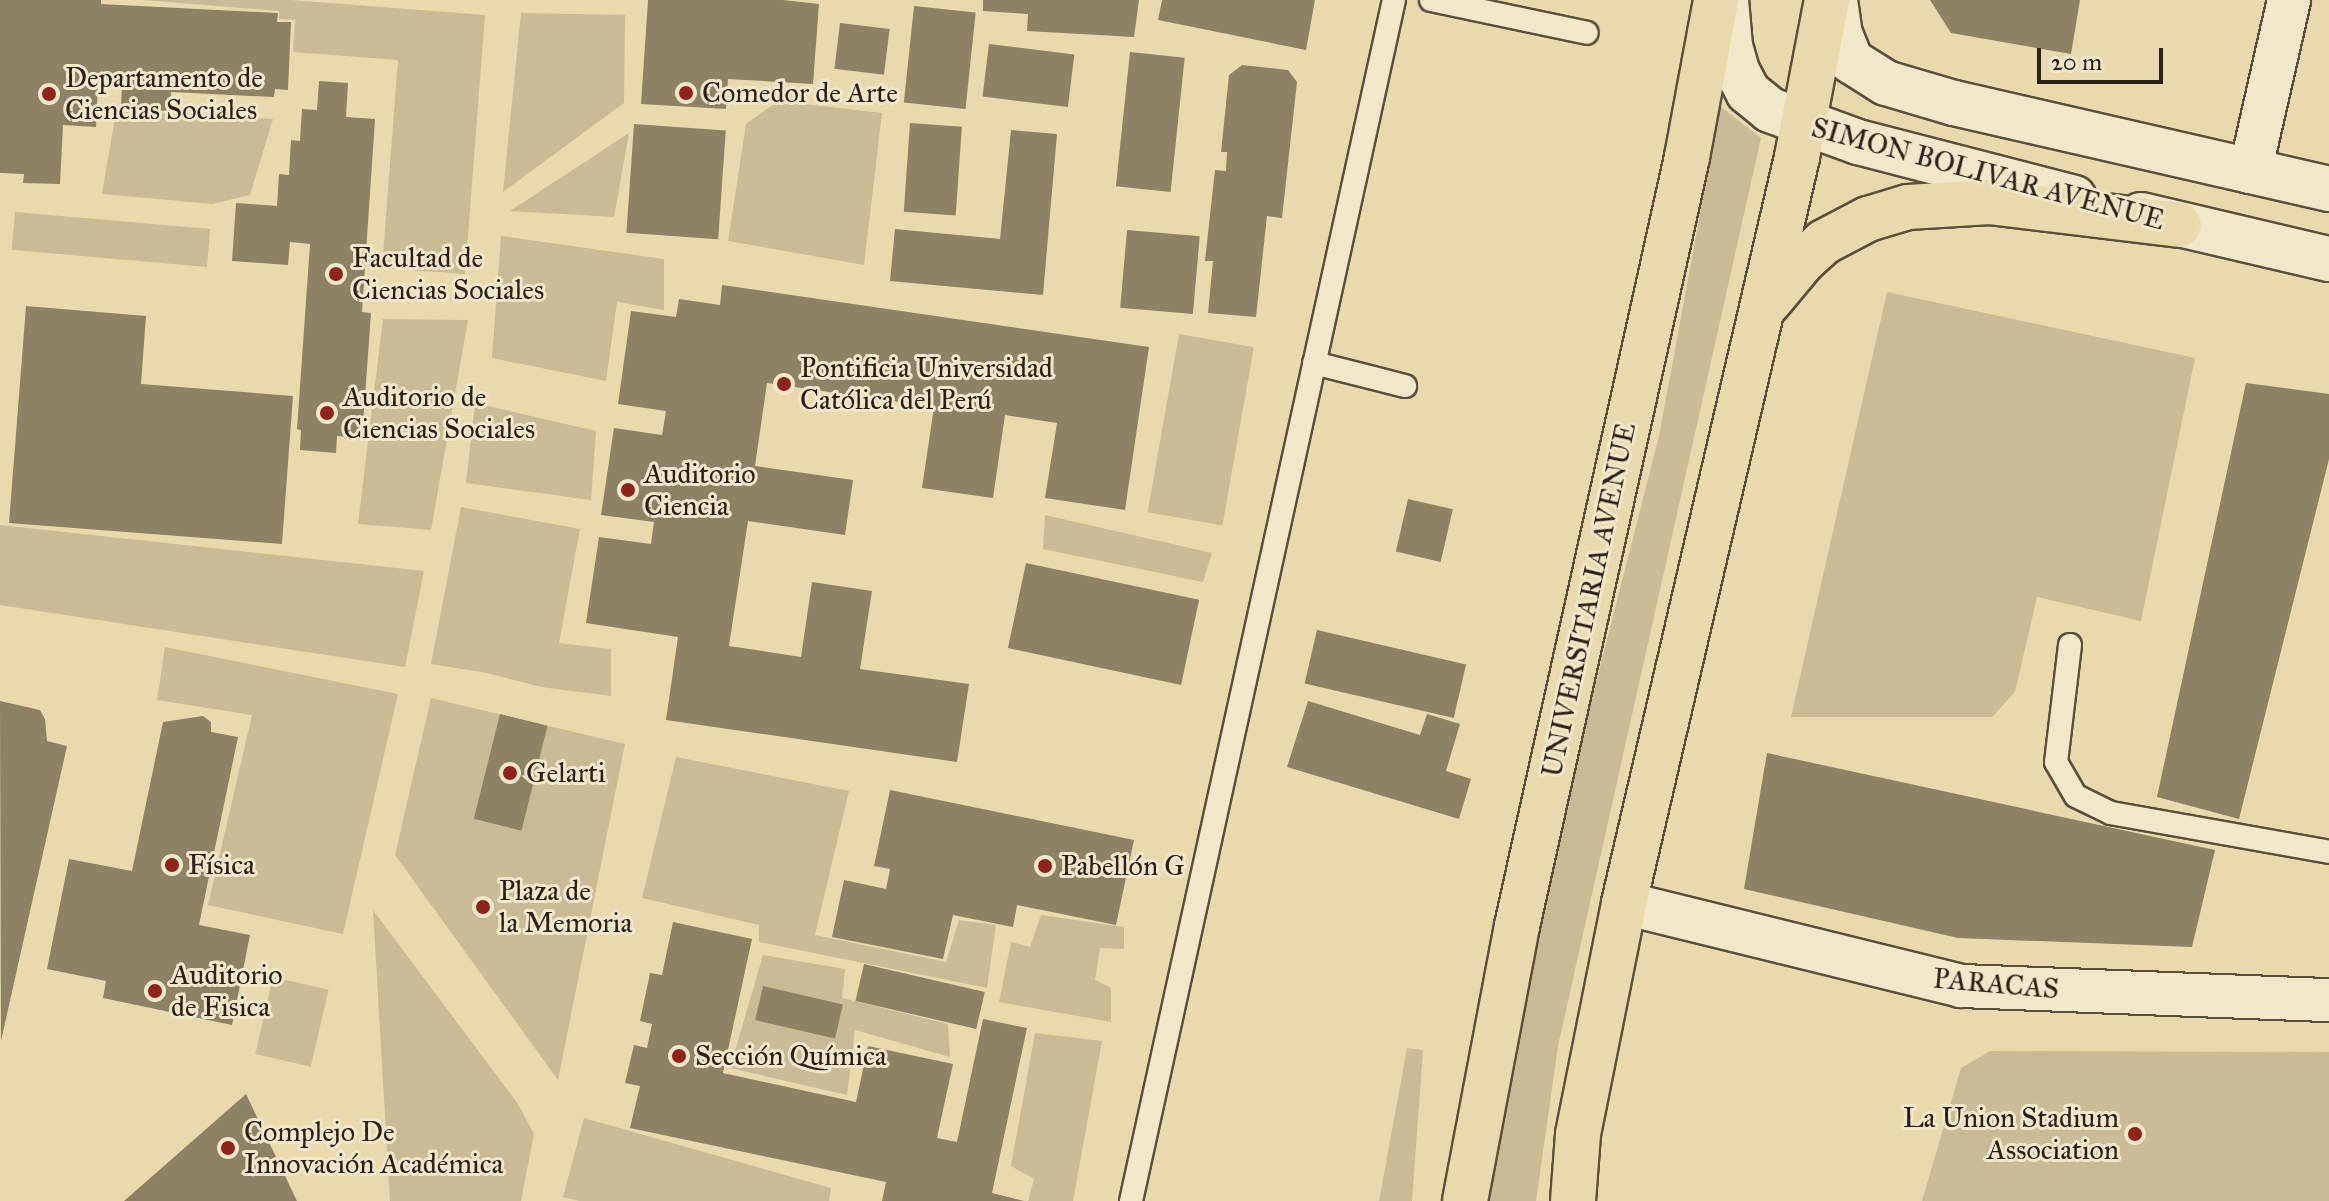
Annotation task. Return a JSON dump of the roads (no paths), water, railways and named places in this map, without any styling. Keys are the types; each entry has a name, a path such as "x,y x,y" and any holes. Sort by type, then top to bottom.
{"main road":[{"name":"UNIVERSITARIA AVENUE","path":"1465,1201 1517,926 1689,146 1716,0"},
{"name":"SIMON BOLIVAR AVENUE","path":"1726,0 1733,60 1743,84 1761,104 1803,124 2179,225 2329,259"},
{"path":"1573,1201 1578,1134 1624,903 1803,124 1827,0"},
{"path":"1835,0 1843,46 1851,61 1872,77 1954,103 2329,189"},
{"path":"1758,318 1803,261 1824,242 1868,219 1908,207 1990,202 2179,225"}],"street":[{"path":"2250,172 2289,0"},
{"name":"PARACAS","path":"1624,903 1961,986 2329,1000"}],"lane":[{"path":"1131,1201 1394,0"},
{"path":"1431,0 1587,33"},
{"path":"1314,363 1405,386"},
{"path":"2070,645 2056,762 2076,796 2111,813 2329,852"}],"place":[{"name":"Comedor de Arte","path":"686,93"},
{"name":"Departamento de Ciencias Sociales","path":"49,94"},
{"name":"Facultad de Ciencias Sociales","path":"336,274"},
{"name":"Pontificia Universidad Católica del Perú","path":"784,384"},
{"name":"Auditorio de Ciencias Sociales","path":"327,413"},
{"name":"Auditorio Ciencia","path":"628,490"},
{"name":"Gelarti","path":"510,773"},
{"name":"Física","path":"172,865"},
{"name":"Pabellón G","path":"1045,866"},
{"name":"Plaza de la Memoria","path":"483,907"},
{"name":"Auditorio de Fisica","path":"155,991"},
{"name":"Sección Química","path":"679,1056"},
{"name":"La Union Stadium Association","path":"2135,1134"},
{"name":"Complejo De Innovación Académica","path":"228,1148"}]}
